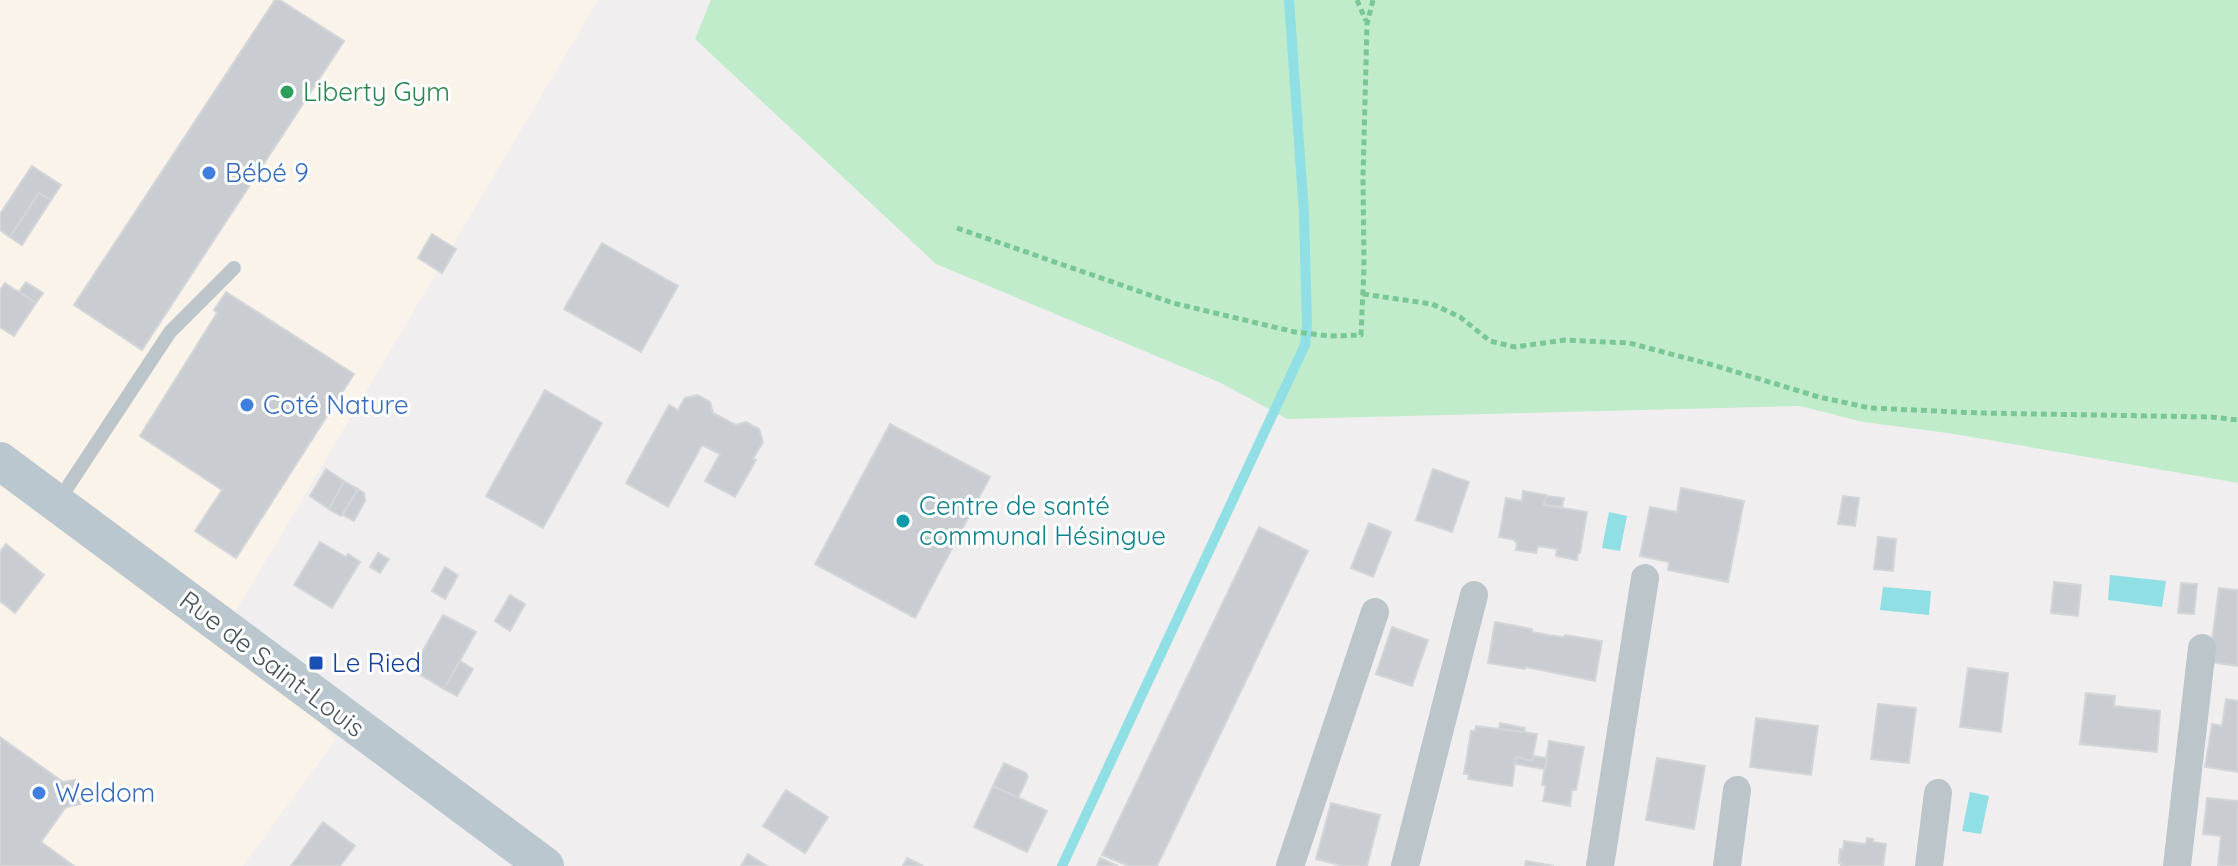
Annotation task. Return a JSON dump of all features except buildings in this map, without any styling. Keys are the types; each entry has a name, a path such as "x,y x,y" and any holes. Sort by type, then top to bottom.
{"main road":[{"name":"Rue de Saint-Louis","path":"0,461 545,866"}],"street":[{"path":"1600,866 1645,578"},
{"path":"1405,866 1474,595"},
{"path":"1290,866 1375,612"},
{"path":"2177,866 2202,648"},
{"path":"1727,866 1737,790"},
{"path":"1929,866 1938,793"}],"lane":[{"path":"57,503 170,332 234,268"}],"path":[{"path":"1357,0 1367,24"},
{"path":"957,228 1173,303 1295,332 1330,336 1361,335 1367,24 1373,0"},
{"path":"1363,294 1432,304 1460,317 1490,341 1515,347 1565,340 1629,343 1819,397 1870,408 2238,420"}],"shaded area":[{"path":"0,0 598,0 227,626 336,739 243,866 0,866"}],"green space":[{"path":"711,0 2238,0 2238,483 1948,433 1863,422 1800,406 1287,419 1221,383 936,264 695,39"}],"water":[{"path":"1609,512 1627,516 1620,551 1602,548"},
{"path":"2110,575 2166,581 2162,607 2108,600"},
{"path":"1883,587 1931,591 1929,615 1880,610"},
{"path":"1970,792 1989,796 1981,834 1962,831"}],"waterway":[{"path":"1062,866 1305,345 1304,214 1289,0"}],"place":[{"name":"Liberty Gym","path":"287,92"},
{"name":"Bébé 9","path":"209,173"},
{"name":"Coté Nature","path":"247,405"},
{"name":"Centre de santé communal Hésingue","path":"903,521"},
{"name":"Le Ried","path":"316,663"},
{"name":"Weldom","path":"39,793"}]}
